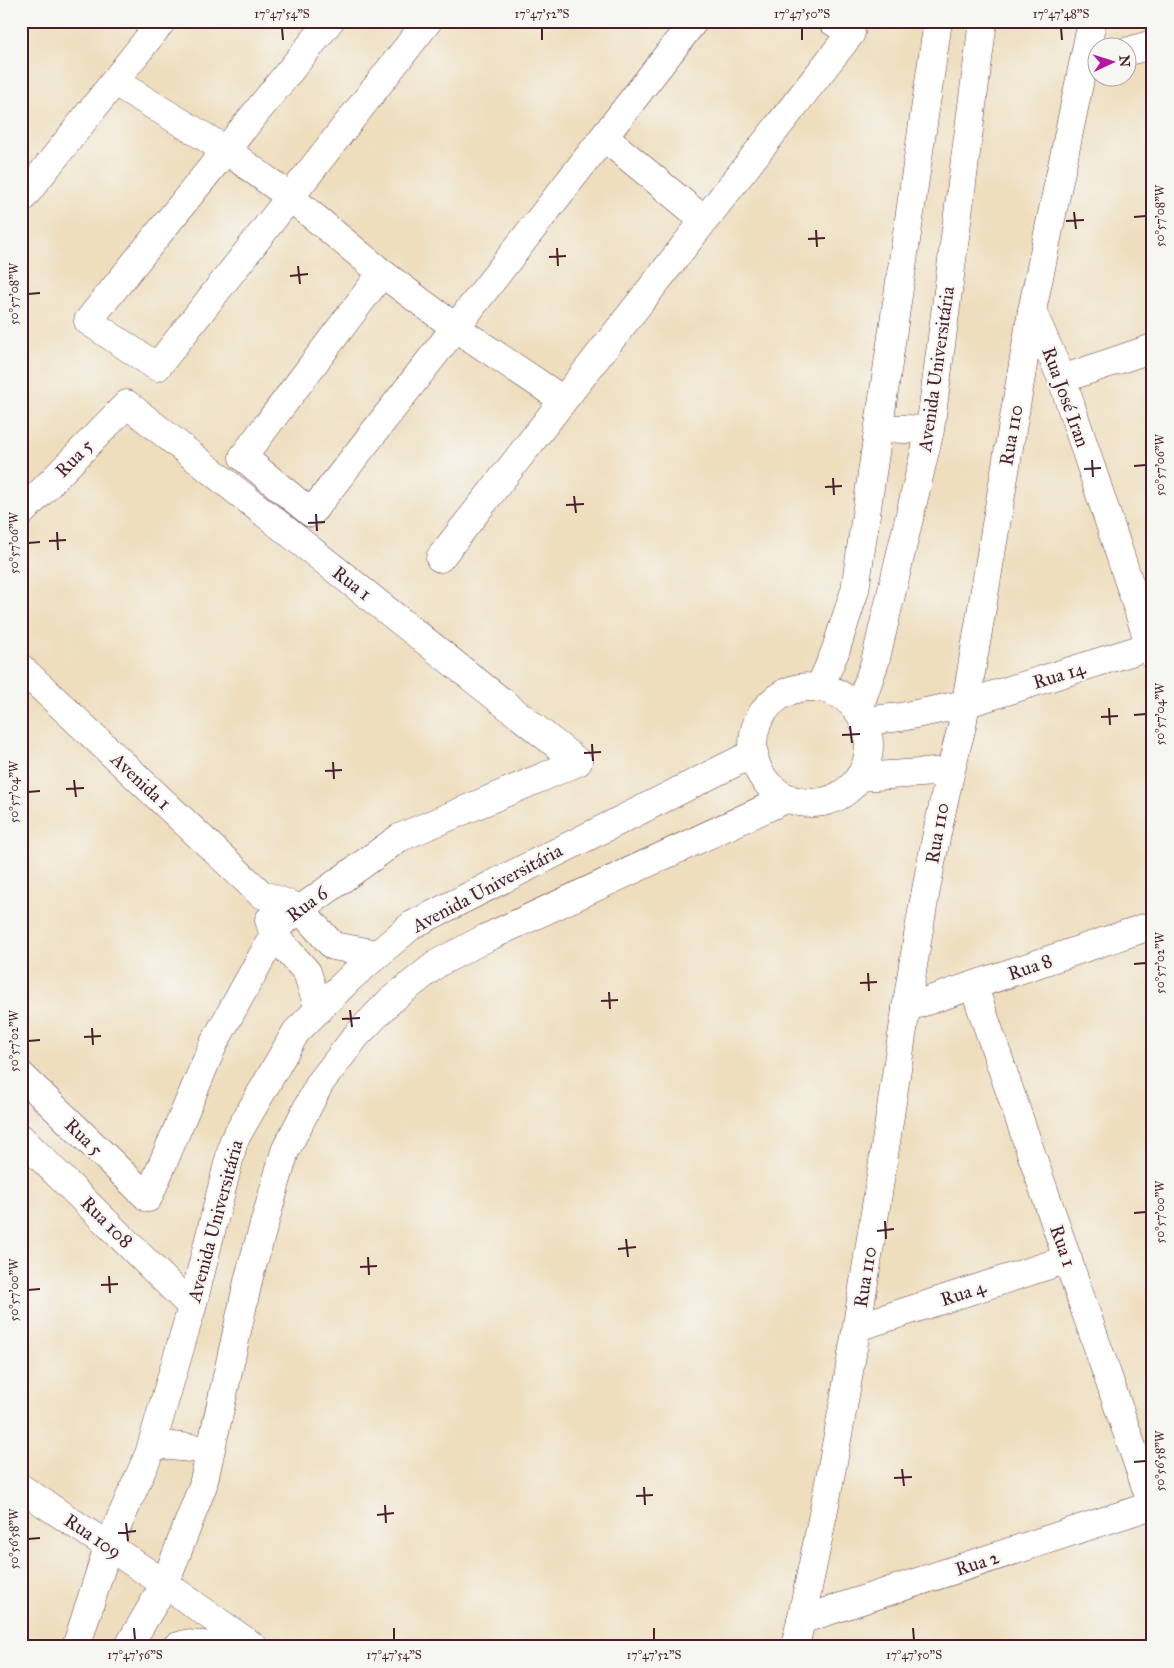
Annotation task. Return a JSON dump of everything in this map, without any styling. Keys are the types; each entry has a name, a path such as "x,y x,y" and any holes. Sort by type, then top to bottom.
{"street":[{"path":"21,200 162,21"},
{"path":"330,21 88,321 157,367 428,21"},
{"path":"382,273 243,457 311,513 694,21"},
{"path":"440,558 851,32 832,21"},
{"path":"820,687 836,652 855,590 938,21"},
{"name":"Avenida Universitária","path":"861,716 930,430 983,21"},
{"name":"Rua 110","path":"1091,38 1092,21"},
{"path":"1136,49 1153,44"},
{"name":"Rua 110","path":"795,1647 858,1327 906,1008 944,791 965,704 1032,311 1086,80"},
{"path":"115,82 226,150 290,197 382,273 456,328 563,400"},
{"path":"604,137 704,220"},
{"name":"Rua José Iran","path":"1032,311 1062,379 1152,649"},
{"path":"1062,379 1153,348"},
{"name":"Rua 5","path":"21,513 127,404"},
{"name":"Rua 1","path":"127,404 578,762"},
{"path":"880,428 930,430"},
{"name":"Rua 14","path":"965,704 1152,649"},
{"name":"Avenida 1","path":"21,668 261,894 299,908"},
{"path":"820,687 841,695 861,716 869,744 867,761 860,777 849,789 835,798 803,803 788,798 772,787 760,772 754,753 754,731 763,711 779,696 798,688 820,687"},
{"path":"861,716 901,718 965,704"},
{"name":"Avenida Universitária","path":"76,1647 108,1546 152,1444 192,1307 234,1140 296,1032 378,954 412,925 754,753"},
{"name":"Rua 6","path":"148,1198 214,1043 280,924 299,908 399,838 578,762"},
{"path":"860,777 950,770"},
{"path":"128,1647 165,1584 203,1485 249,1277 285,1151 320,1083 357,1035 390,1001 438,963 495,934 788,798"},
{"name":"Avenida 1","path":"261,894 274,935"},
{"path":"299,908 333,946 378,954"},
{"name":"Rua 8","path":"906,1008 974,987 1153,925"},
{"path":"274,935 307,972 319,1010"},
{"name":"Rua 1","path":"974,987 1153,1505"},
{"name":"Rua 5","path":"21,1075 148,1198"},
{"name":"Rua 108","path":"21,1138 192,1307"},
{"name":"Rua 4","path":"858,1327 1068,1259"},
{"path":"152,1444 210,1450"},
{"name":"Rua 109","path":"21,1488 165,1584"},
{"name":"Rua 2","path":"801,1620 1153,1505"},
{"path":"165,1584 254,1647"},
{"path":"176,1647 185,1644 236,1647"}]}
